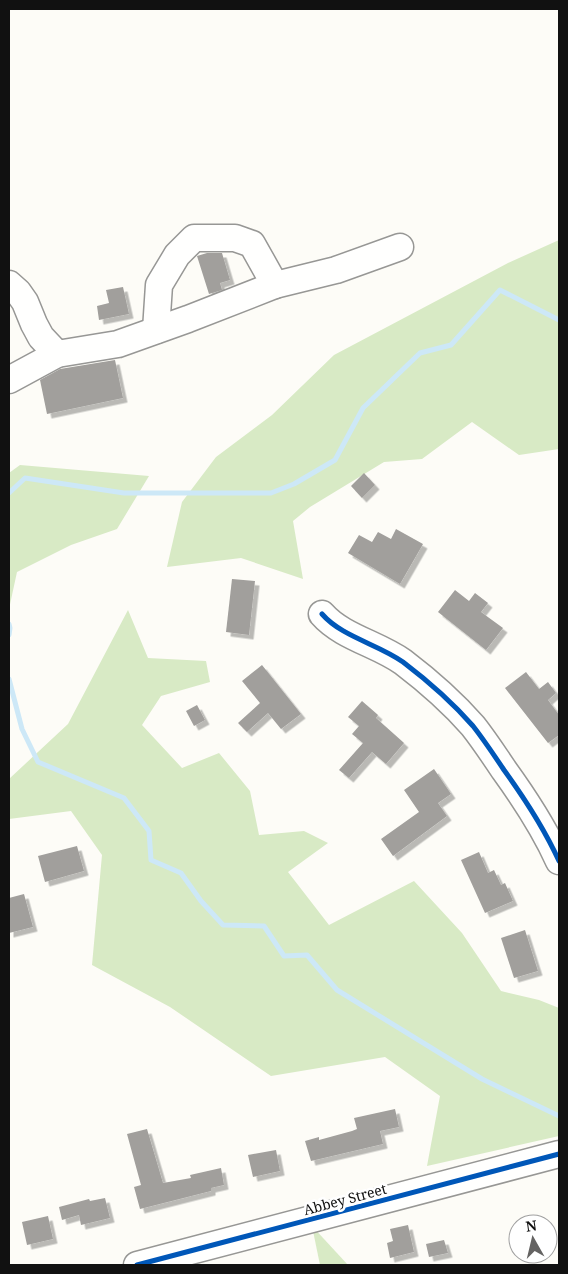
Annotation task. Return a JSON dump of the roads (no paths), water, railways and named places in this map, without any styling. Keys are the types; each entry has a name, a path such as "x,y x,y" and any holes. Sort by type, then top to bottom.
{"street":[{"path":"156,330 159,285 177,254 194,238 234,238 252,244 274,285"},
{"path":"9,380 57,354 118,344 274,285 336,270 400,247"},
{"path":"9,284 25,302 41,337 57,354"},
{"path":"322,614 330,623 400,660 445,697 473,727 522,794 544,830 559,861"},
{"name":"Abbey Street","path":"147,1264 559,1154"}],"waterway":[{"path":"9,493 25,478 124,493 271,493 294,484 335,460 363,408 420,353 451,345 500,290 559,320"},
{"path":"9,624 9,635"},
{"path":"9,679 22,729 38,762 124,798 149,831 151,860 181,873 201,901 223,925 264,926 284,956 307,955 337,990 482,1079 559,1116"}]}
